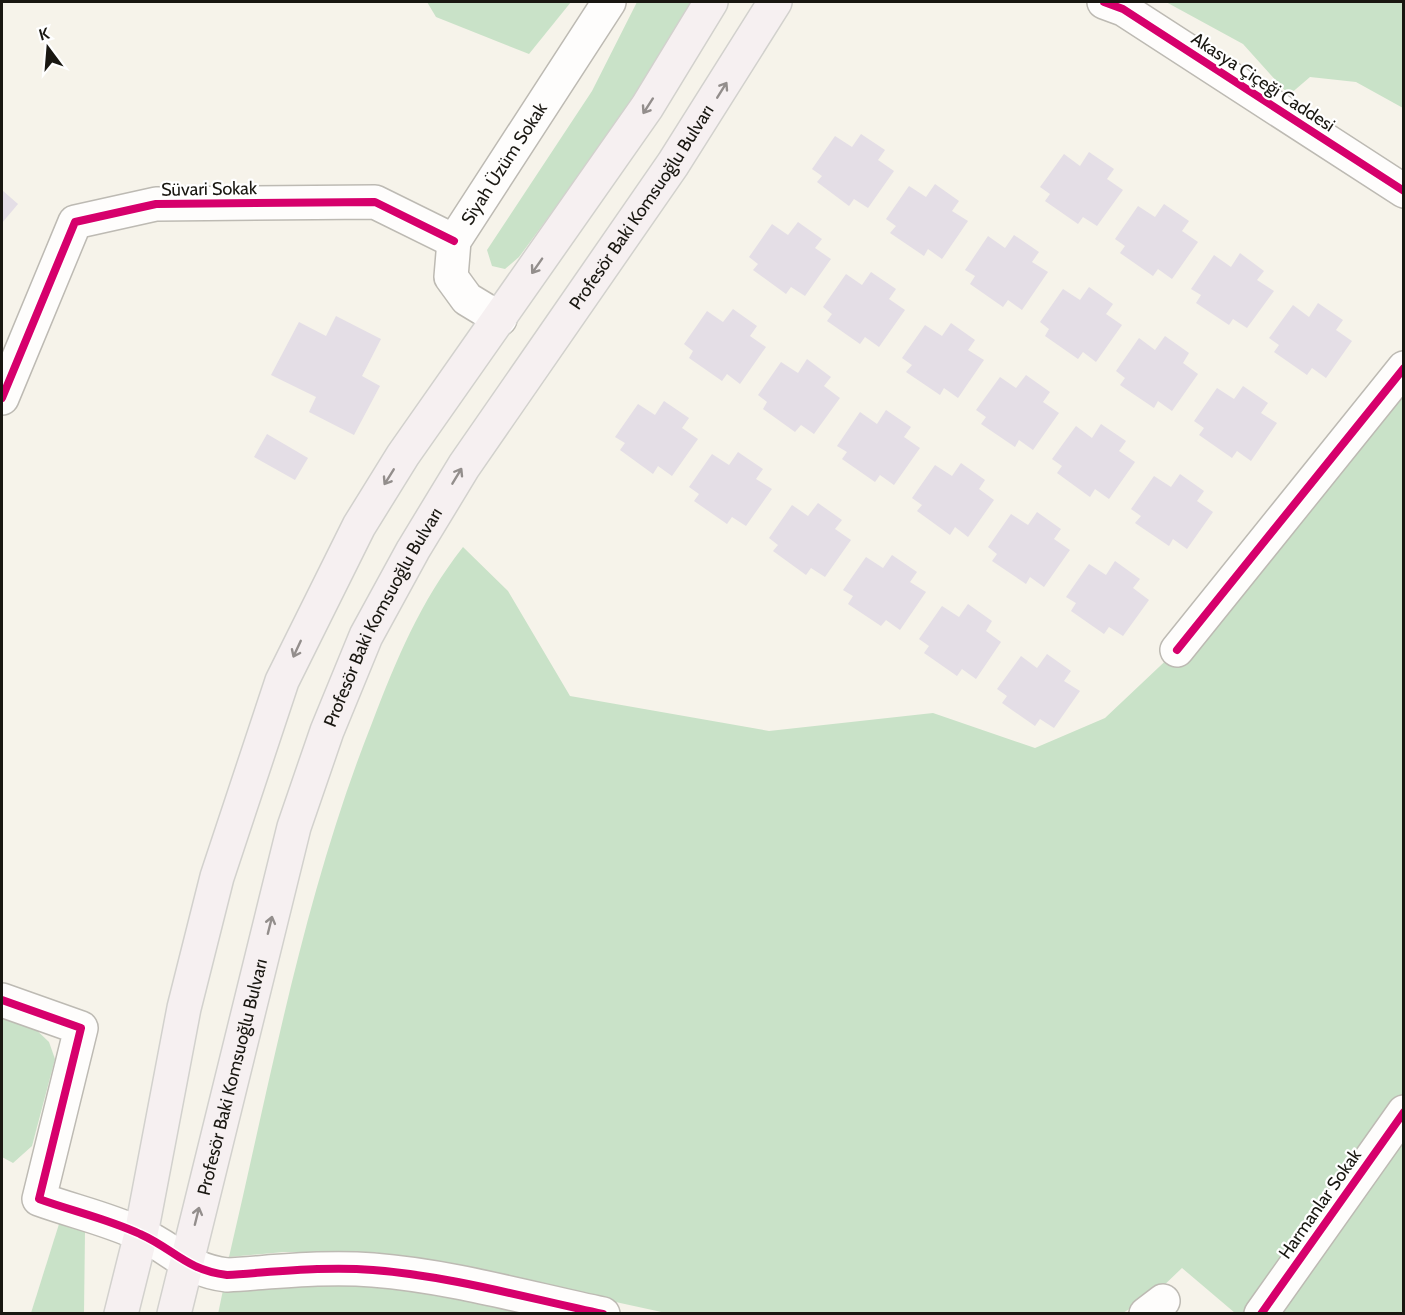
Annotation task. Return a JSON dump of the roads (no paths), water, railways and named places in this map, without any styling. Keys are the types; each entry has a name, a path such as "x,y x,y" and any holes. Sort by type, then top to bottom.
{"main road":[{"path":"121,1314 141,1234 184,1008 214,888 282,681 359,526 403,455 647,107 711,2"},
{"name":"Profesör Baki Komsuoğlu Bulvarı","path":"174,1314 294,827 327,731 366,636 413,550 464,466 673,164 775,2"}],"street":[{"name":"Siyah Üzüm Sokak","path":"500,319 466,299 451,277 454,241 609,2"},
{"name":"Akasya Çiçeği Caddesi","path":"1104,2 1123,9 1404,192"},
{"name":"Süvari Sokak","path":"2,398 75,222 156,204 375,202 454,241"},
{"path":"1177,650 1404,368"},
{"path":"2,1000 81,1028 39,1199 141,1234 199,1270 227,1275 335,1268 402,1273 603,1314"},
{"name":"Harmanlar Sokak","path":"1262,1314 1404,1112"}]}
